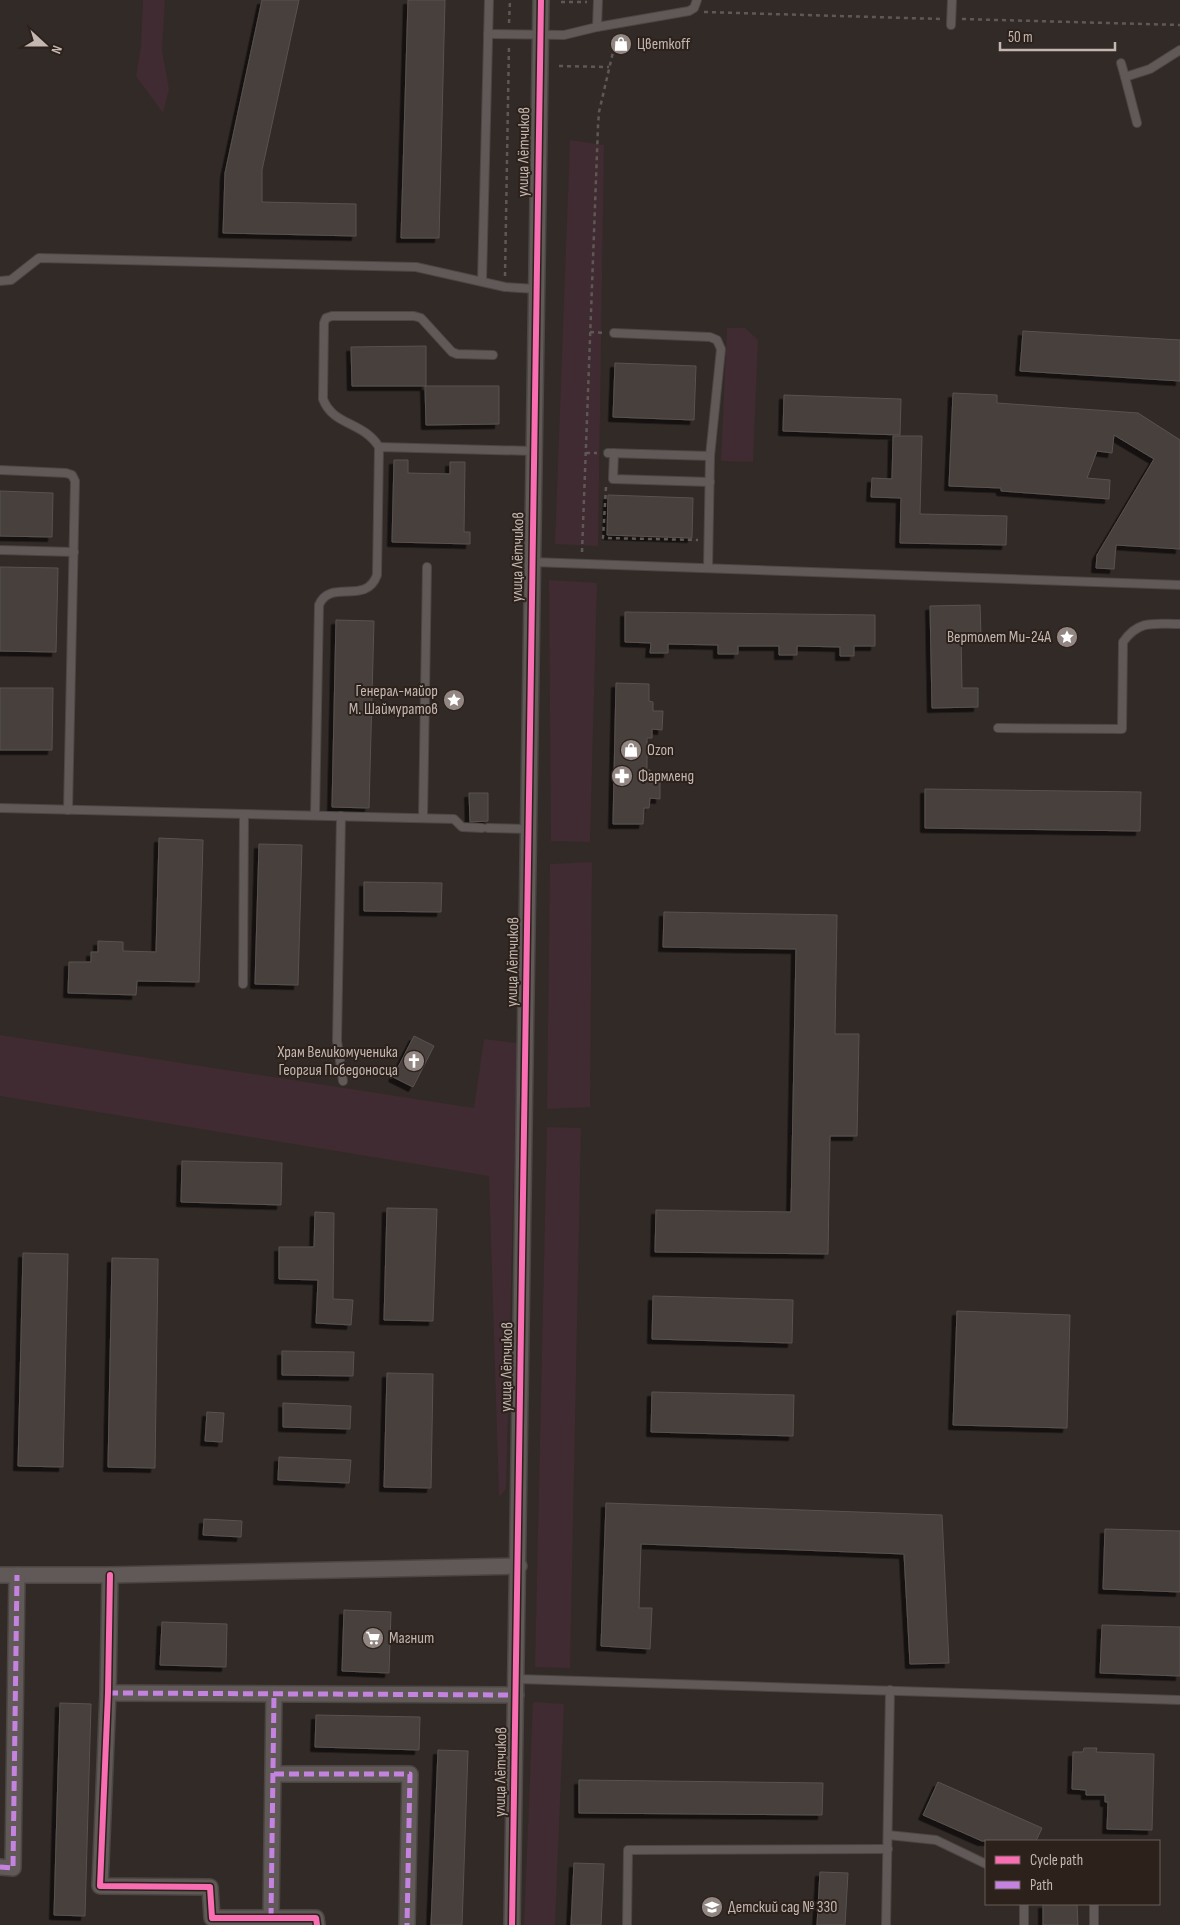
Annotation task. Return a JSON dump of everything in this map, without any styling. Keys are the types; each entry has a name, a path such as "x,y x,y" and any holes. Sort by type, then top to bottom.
{"street":[{"name":"улица Лётчиков","path":"512,1925 541,0"},
{"path":"0,1575 518,1566"},
{"path":"110,1574 108,1693 100,1886 210,1887 212,1918 316,1918 317,1925"},
{"path":"0,1867 13,1868 16,1575"},
{"path":"108,1693 516,1695"},
{"path":"271,1918 274,1694"},
{"path":"274,1774 410,1774 408,1925"}],"lane":[{"path":"482,282 489,0"},
{"path":"951,22 952,0"},
{"path":"597,27 598,1"},
{"path":"488,34 564,35 597,27 689,11 696,4"},
{"path":"1125,77 1150,69 1180,50"},
{"path":"1121,63 1137,123"},
{"path":"0,281 11,280 39,258 416,267 505,287 536,289"},
{"path":"315,815 319,605 322,598 328,594 366,590 373,584 377,575 379,447 368,433 332,414 326,407 323,399 324,323 326,318 332,316 414,316 421,318 452,352 457,354 493,355"},
{"path":"614,333 710,337 718,340 721,349 710,456 708,568"},
{"path":"379,447 533,451"},
{"path":"710,456 611,453 613,479 710,482"},
{"path":"0,470 66,473 72,475 75,481 68,810"},
{"path":"0,550 74,552"},
{"path":"532,562 1180,585"},
{"path":"424,818 427,567"},
{"path":"998,728 1122,729 1123,642 1131,630 1145,624 1180,624"},
{"path":"0,808 454,819 462,827 528,829"},
{"path":"242,984 244,814"},
{"path":"341,816 337,1041 343,1081"},
{"path":"517,1679 1180,1700"},
{"path":"886,1925 890,1690"},
{"path":"888,1835 936,1840 985,1864"},
{"path":"627,1925 628,1850 888,1849"},
{"path":"1024,1905 1024,1925"},
{"path":"1094,1905 1094,1925"}],"path":[{"path":"505,287 510,0"},
{"path":"561,2 598,1"},
{"path":"696,4 708,13 951,22 1180,25"},
{"path":"581,564 598,126 599,112 619,23"},
{"path":"559,66 609,67"},
{"path":"613,479 612,487 605,487 604,538 698,540 698,531"}],"shaded area":[{"path":"143,0 165,0 162,50 169,89 163,113 136,76 141,46"},
{"path":"570,140 604,145 598,546 555,544"},
{"path":"727,328 745,328 758,340 753,462 721,461"},
{"path":"549,580 597,583 590,842 551,841"},
{"path":"592,862 590,1107 547,1109 550,864"},
{"path":"0,1035 474,1108 484,1039 517,1043 506,1489 499,1497 489,1176 0,1096"},
{"path":"547,1127 581,1128 570,1668 535,1667"},
{"path":"533,1702 564,1704 555,1925 524,1925"}],"building":[{"path":"262,0 299,0 262,170 262,202 356,204 356,236 223,233 225,173"},
{"path":"408,0 445,0 439,238 401,238"},
{"path":"1023,331 1180,340 1180,381 1020,371"},
{"path":"426,346 426,386 352,386 351,347"},
{"path":"615,363 696,366 694,420 613,417"},
{"path":"425,386 499,386 499,424 426,425"},
{"path":"953,393 997,395 997,403 1138,413 1180,440 1180,549 1116,545 1114,569 1096,568 1097,555 1154,459 1114,435 1112,453 1097,451 1087,478 1110,480 1109,499 1001,491 1001,488 949,486"},
{"path":"784,395 901,399 900,435 783,431"},
{"path":"893,436 922,436 920,514 1007,516 1006,545 900,543 901,498 871,497 872,478 892,479"},
{"path":"394,460 408,460 408,473 450,474 450,462 465,462 464,532 470,532 470,544 392,542"},
{"path":"0,491 53,493 52,537 0,536"},
{"path":"608,495 693,498 692,538 607,535"},
{"path":"0,567 58,568 56,652 0,651"},
{"path":"980,605 981,636 961,636 962,688 978,688 978,707 932,708 930,606"},
{"path":"625,612 875,615 875,646 854,646 854,656 840,656 840,647 797,646 797,655 779,655 779,646 738,646 738,654 718,654 718,645 668,644 668,653 650,653 651,643 625,642"},
{"path":"336,620 374,621 369,808 332,807"},
{"path":"616,683 649,684 649,701 653,702 653,711 663,711 662,730 652,729 652,738 647,738 647,770 650,770 650,779 660,779 660,799 650,798 649,808 644,808 643,824 613,824"},
{"path":"0,688 53,688 52,750 0,750"},
{"path":"925,789 1141,792 1140,831 925,828"},
{"path":"469,793 488,793 488,821 470,822"},
{"path":"159,838 203,840 199,982 137,981 136,995 68,993 69,962 91,962 91,952 98,952 98,941 123,942 123,951 156,952"},
{"path":"259,844 302,845 298,985 255,984"},
{"path":"364,882 442,883 441,912 364,911"},
{"path":"664,912 837,915 835,1034 859,1034 857,1136 830,1136 828,1254 655,1252 656,1210 791,1212 796,949 663,947"},
{"name":"Храм Великомученика Георгия Победоносца","path":"414,1036 434,1046 413,1087 393,1077"},
{"path":"182,1161 282,1163 281,1205 181,1202"},
{"path":"387,1208 437,1209 433,1321 384,1320"},
{"path":"315,1212 334,1213 333,1299 353,1300 351,1325 316,1323 318,1280 279,1279 279,1247 314,1247"},
{"path":"23,1253 68,1254 63,1467 18,1466"},
{"path":"112,1258 158,1259 155,1468 108,1467"},
{"path":"653,1296 793,1300 792,1343 652,1339"},
{"path":"957,1311 1070,1315 1067,1428 953,1425"},
{"path":"282,1351 354,1352 353,1376 282,1375"},
{"path":"387,1373 433,1374 431,1488 384,1487"},
{"path":"652,1392 794,1395 793,1436 651,1432"},
{"path":"283,1403 351,1406 350,1429 283,1427"},
{"path":"207,1412 224,1413 222,1442 205,1441"},
{"path":"279,1457 351,1460 349,1483 278,1480"},
{"path":"606,1503 942,1515 949,1663 910,1664 904,1554 641,1544 639,1608 652,1608 650,1649 601,1646"},
{"path":"204,1519 242,1521 241,1537 203,1535"},
{"path":"1105,1529 1180,1531 1180,1592 1103,1589"},
{"path":"344,1610 391,1612 389,1673 342,1671"},
{"path":"162,1622 227,1624 226,1667 160,1665"},
{"path":"1102,1625 1180,1627 1180,1676 1100,1673"},
{"path":"60,1703 91,1704 85,1916 54,1915"},
{"path":"316,1715 420,1717 419,1750 315,1747"},
{"path":"1084,1748 1097,1748 1096,1752 1154,1754 1152,1830 1107,1829 1108,1802 1105,1802 1105,1795 1086,1795 1086,1790 1072,1789 1073,1752 1083,1752"},
{"path":"438,1750 468,1751 462,1925 431,1925"},
{"path":"579,1780 823,1783 822,1815 579,1813"},
{"path":"938,1782 1042,1828 1036,1840 982,1841 923,1815"},
{"path":"574,1863 604,1864 601,1925 571,1925"},
{"path":"820,1872 848,1873 845,1925 817,1925"},
{"path":"1043,1905 1077,1905 1078,1925 1043,1925"}],"marked path":[{"path":"0,1867 13,1868 17,1575"},
{"path":"108,1693 516,1695"},
{"path":"271,1918 274,1694"},
{"path":"274,1774 410,1774 407,1925"}],"cycle path":[{"path":"512,1925 541,0"},
{"path":"110,1575 108,1693 100,1886 210,1887 212,1918 316,1918 317,1925"}],"place":[{"name":"Цветкoff","path":"621,44"},
{"name":"Вертолет Ми-24А","path":"1067,637"},
{"name":"Генерал-майор М. Шаймуратов","path":"454,700"},
{"name":"Ozon","path":"631,750"},
{"name":"Фармленд","path":"622,776"},
{"name":"Храм Великомученика Георгия Победоносца","path":"414,1061"},
{"name":"Магнит","path":"373,1638"},
{"name":"Детский сад № 330","path":"712,1907"}]}
